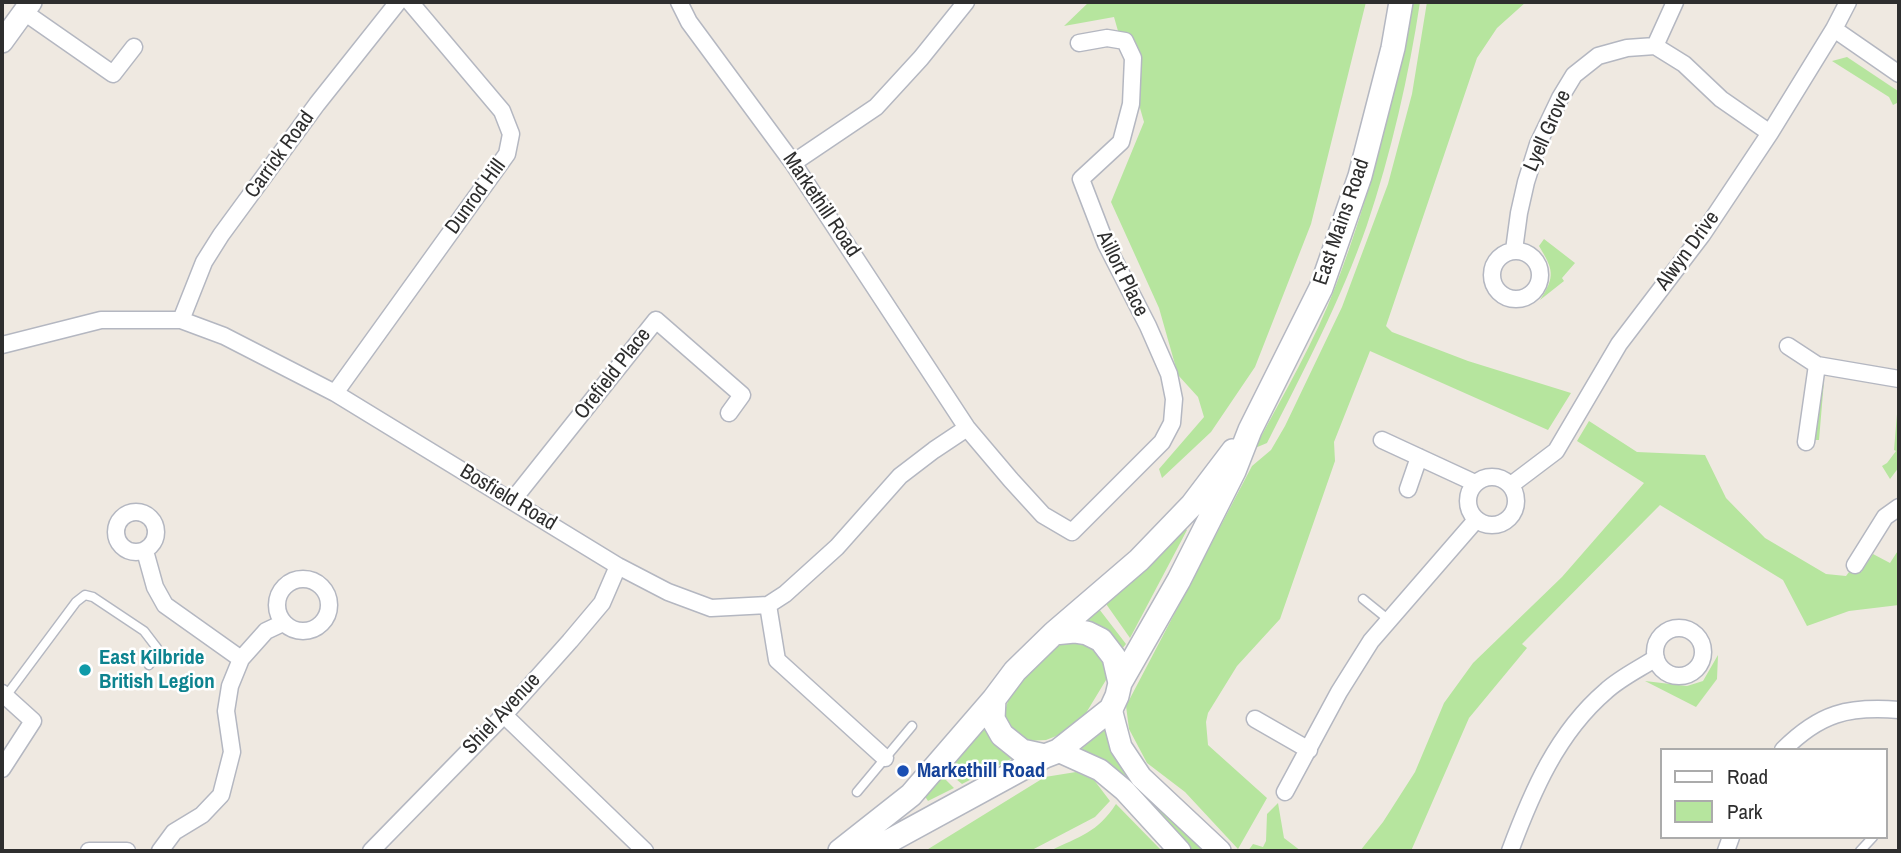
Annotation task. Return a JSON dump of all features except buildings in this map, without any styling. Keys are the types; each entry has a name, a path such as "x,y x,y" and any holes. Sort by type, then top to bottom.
{"main road":[{"name":"East Mains Road","path":"1120,683 1185,568 1321,288 1360,176 1393,48 1401,2"},
{"name":"East Mains Road","path":"1054,633 1139,560 1192,505 1250,430"},
{"path":"841,851 911,795 995,699 1015,671 1054,633 1087,633 1101,639 1114,657 1120,683 1111,709 1051,753 870,851"},
{"path":"995,699 993,719 1002,735 1022,751 1051,753"}],"street":[{"name":"Carrick Road","path":"181,320 204,262 221,235 317,104 398,2"},
{"name":"Dunrod Hill","path":"335,393 507,154 511,134 502,111 410,2"},
{"name":"Markethill Road","path":"679,2 689,22 793,163 967,428 1010,480 1043,514 1072,532"},
{"path":"793,163 876,107 921,58 966,2"},
{"path":"1675,2 1655,46 1684,64 1721,99 1770,133"},
{"name":"Alwyn Drive","path":"1511,485 1556,451 1619,344 1702,235 1770,133 1848,2"},
{"path":"2,42 27,7 113,74 134,47"},
{"path":"1834,29 1899,74"},
{"name":"Aillort Place","path":"1072,532 1162,442 1172,423 1174,399 1169,374 1106,244 1081,179 1121,142 1131,104 1133,58 1125,41 1107,38 1079,43"},
{"name":"Lyell Grove","path":"1514,250 1519,213 1534,157 1560,98 1574,75 1598,56 1627,48 1655,46"},
{"name":"Bosfield Road","path":"2,345 101,320 181,320 224,336 335,393 618,566 668,592 710,608 768,605"},
{"name":"Orefield Place","path":"512,500 656,320 742,395 729,412"},
{"path":"1788,346 1817,365 1899,379"},
{"path":"1806,442 1817,365"},
{"path":"885,758 778,660 768,605 818,566 900,476 967,428"},
{"path":"1382,440 1475,482"},
{"path":"1408,489 1419,457"},
{"path":"1494,476 1511,485 1516,496 1516,508 1509,519 1499,524 1487,525 1476,520 1467,501 1475,482 1494,476"},
{"path":"1855,565 1885,517 1899,507"},
{"path":"1285,792 1371,641 1476,520"},
{"path":"145,551 155,587 165,605 241,659"},
{"name":"Shiel Avenue","path":"371,851 504,715 602,603 618,566"},
{"path":"160,851 174,832 202,815 221,795 232,752 226,711 230,686 241,659 266,632 283,622"},
{"path":"1510,851 1530,800 1566,733 1608,688 1656,658"},
{"path":"2,769 33,721 4,694"},
{"path":"1785,748 1801,732 1822,718 1864,708 1899,710"},
{"path":"1111,709 1122,747 1142,777 1220,851"},
{"path":"504,715 645,851"},
{"path":"1255,719 1309,750"},
{"path":"1051,753 1100,769 1124,790 1180,851"},
{"path":"89,851 127,851"}],"lane":[{"path":"4,694 76,602 85,596 93,597 144,631 157,648 149,665"},
{"path":"1363,599 1389,620"},
{"path":"857,792 912,726"}],"green space":[{"path":"1089,2 1366,2 1311,224 1255,367 1211,432 1162,478 1159,469 1204,417 1198,397 1178,375 1159,308 1111,202 1144,122 1114,17 1064,26"},
{"path":"1412,2 1420,2 1410,58 1391,142 1367,225 1333,308 1294,390 1267,443 1255,448 1318,327 1349,251 1380,145"},
{"path":"1427,2 1526,2 1497,28 1477,58 1386,326 1392,332 1468,361 1571,393 1548,430 1370,351 1334,442 1335,461 1280,619 1237,666 1208,713 1208,745 1267,798 1238,849 1185,792 1147,763 1129,729 1126,706 1252,466 1271,450 1285,426 1342,307 1388,184 1412,94"},
{"path":"1847,57 1898,91 1899,102 1893,105 1889,97 1832,61"},
{"path":"1544,239 1575,263 1562,278 1564,281 1540,300 1549,285 1551,273 1539,246"},
{"path":"1824,381 1819,440 1814,440 1820,390"},
{"path":"1898,402 1899,467 1890,479 1882,466 1896,451"},
{"path":"1589,421 1637,452 1705,455 1726,498 1765,538 1826,574 1846,576 1852,568 1861,572 1873,554 1890,563 1899,549 1899,605 1849,611 1807,626 1783,580 1660,505 1522,644 1527,648 1469,718 1411,851 1360,851 1383,822 1415,772 1444,703 1473,663 1562,577 1644,483 1577,441"},
{"path":"1183,527 1187,530 1130,638 1104,601"},
{"path":"1096,605 1126,644 1122,649 1103,628 1082,618"},
{"path":"1078,641 1091,645 1106,662 1106,680 1086,713 1064,733 1046,740 1025,741 1006,721 1005,711 1013,691 1028,671 1052,649"},
{"path":"1718,655 1717,679 1696,707 1645,681 1687,686 1703,681"},
{"path":"983,723 995,745 1015,757 962,784 945,770"},
{"path":"1106,729 1128,773 1120,778 1081,749"},
{"path":"1076,772 1094,780 1110,801 1095,817 1030,851 925,851 1045,777"},
{"path":"941,775 954,788 928,801 924,795"},
{"path":"1132,778 1209,851 1193,851 1125,784"},
{"path":"1278,803 1284,838 1301,851 1248,851 1253,844 1263,847 1266,841 1267,814"},
{"path":"1116,804 1162,851 1050,851 1095,828"}],"place":[{"name":"East Kilbride British Legion","path":"85,670"},
{"name":"Markethill Road","path":"903,771"}]}
